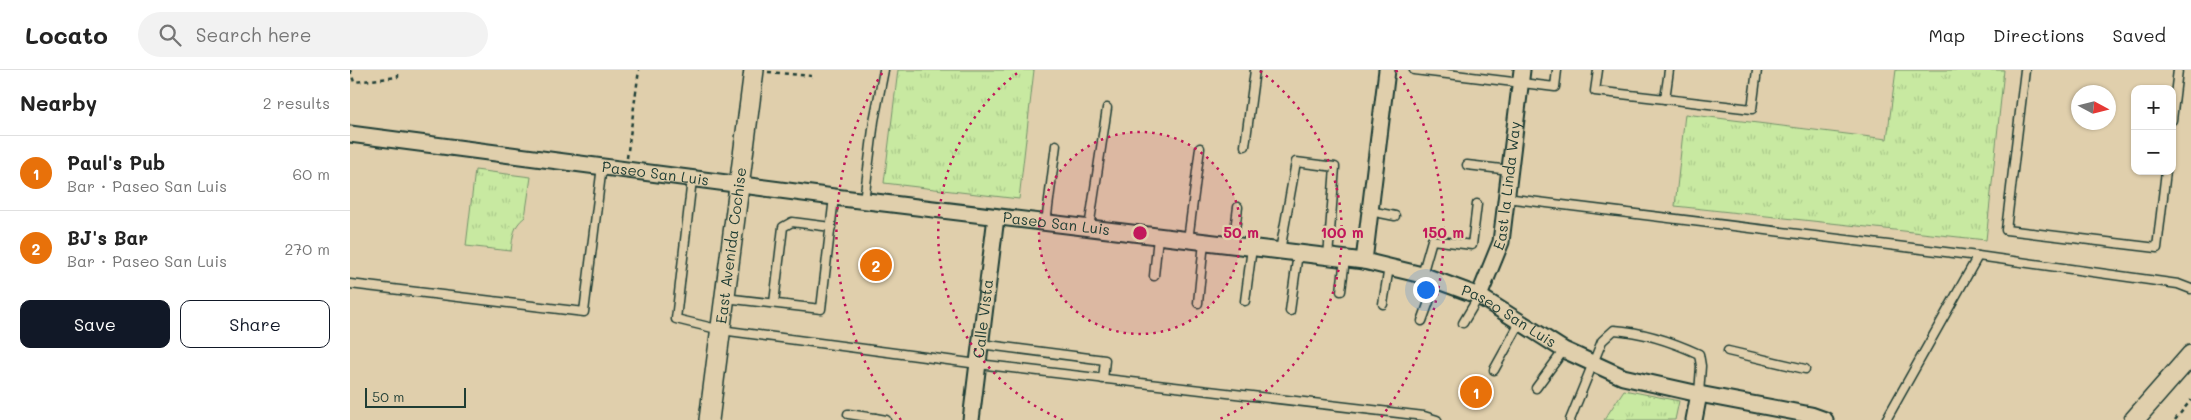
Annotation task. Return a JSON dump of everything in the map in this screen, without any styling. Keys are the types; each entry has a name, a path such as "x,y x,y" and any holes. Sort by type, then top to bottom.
{"street":[{"name":"East Avenida Cochise","path":"710,420 754,70"},
{"path":"1364,261 1387,70"},
{"name":"East la Linda Way","path":"1479,296 1501,242 1521,76"},
{"name":"Paseo San Luis","path":"350,134 864,201 1364,261 1422,275 1479,296 1564,350 1623,377 1699,394 1811,415 1825,420"},
{"name":"Calle Vista","path":"971,420 996,217"},
{"path":"2134,420 2191,355"},
{"path":"1694,420 1699,394"}],"lane":[{"path":"864,201 874,122 884,70"},
{"path":"1246,146 1255,70"},
{"path":"1414,70 1521,76 1555,88 1557,70"},
{"path":"1598,70 1595,90 1752,109 1757,70"},
{"path":"1666,99 1669,70"},
{"path":"2025,70 2006,230 2157,248 2166,175"},
{"path":"2176,87 2178,70"},
{"path":"1089,228 1106,108"},
{"path":"1046,223 1056,145"},
{"path":"1188,240 1200,148"},
{"path":"1280,251 1296,162 1336,167 1328,257"},
{"path":"1467,165 1510,170"},
{"path":"350,284 584,312 602,166"},
{"path":"692,178 676,320 721,330 978,364 1424,416 1437,420"},
{"path":"725,298 821,309 834,197"},
{"path":"1506,198 1978,256 2178,284 2191,289"},
{"path":"1422,275 1432,240 1472,244 1477,204"},
{"path":"1233,245 1238,207"},
{"path":"1370,211 1395,216"},
{"path":"774,304 783,227 792,222 831,227"},
{"path":"1154,276 1158,236"},
{"path":"1198,303 1204,242"},
{"path":"1245,301 1252,248"},
{"path":"1290,311 1298,253"},
{"path":"1886,420 1978,256"},
{"path":"1341,291 1345,259"},
{"path":"1383,304 1389,267"},
{"path":"1422,321 1437,280"},
{"path":"1463,324 1479,296"},
{"path":"1494,370 1520,323"},
{"path":"1570,420 1602,341 1614,330 1626,330 1677,344 1699,354 1701,366 1699,394"},
{"path":"980,344 1105,360 1103,379"},
{"path":"1536,388 1564,350"},
{"path":"1728,351 1805,369"},
{"path":"848,414 886,420"}],"path":[{"path":"350,70 354,82 398,77 398,70"},
{"path":"626,169 639,70"},
{"path":"754,70 812,76"},
{"path":"2175,420 2191,400"}],"green space":[{"path":"898,70 1034,70 1019,199 884,183"},
{"path":"1896,70 2004,70 1986,240 1675,206 1685,114 1887,139"},
{"path":"475,170 531,177 525,217 516,228 511,251 466,246"},
{"path":"1624,390 1679,401 1675,420 1604,420"}],"place":[{"name":"BJ's Bar","path":"876,265"},
{"name":"Paul's Pub","path":"1476,392"}]}
